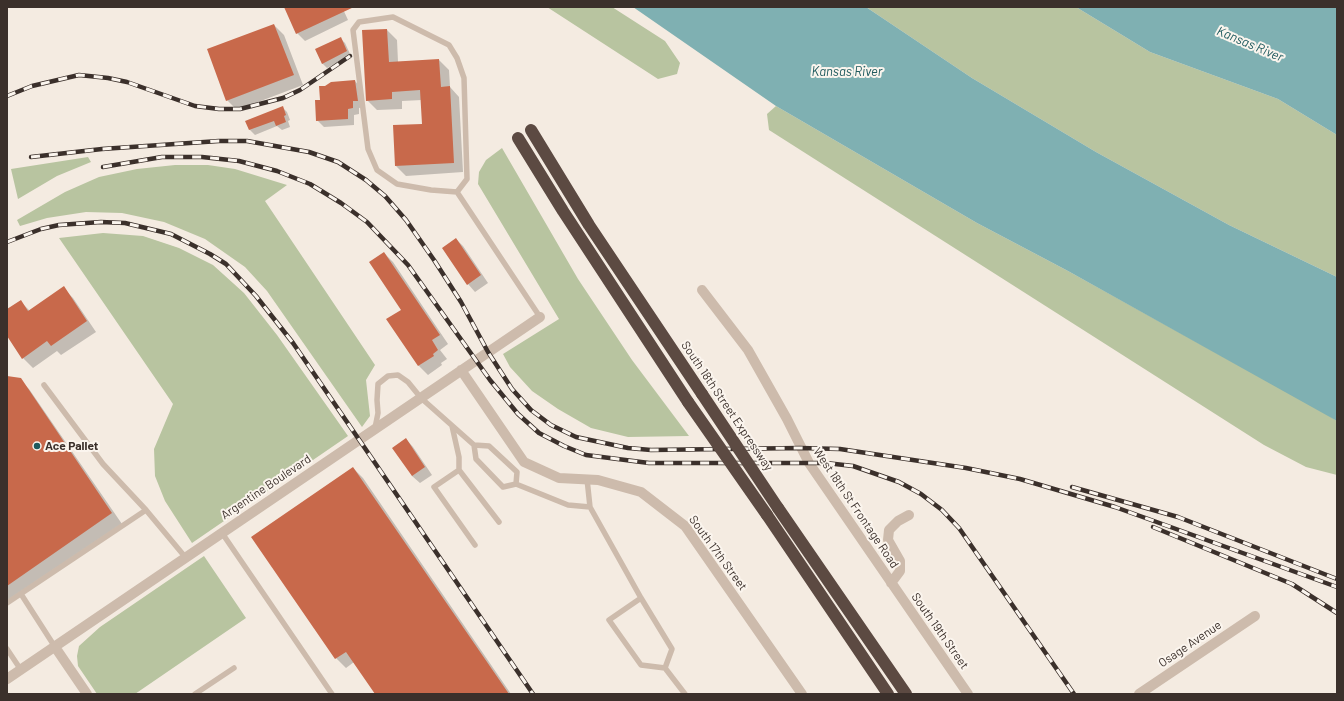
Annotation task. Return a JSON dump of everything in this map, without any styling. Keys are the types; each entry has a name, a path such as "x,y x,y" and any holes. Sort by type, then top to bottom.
{"highway":[{"name":"South 18th Street Expressway","path":"531,130 588,224 778,508 906,694"},
{"path":"518,138 563,211 688,402 767,515 888,694"}],"street":[{"name":"West 18th St Frontage Road","path":"702,290 748,350 787,418 800,448 809,463 891,583"},
{"name":"Argentine Boulevard","path":"7,679 540,317"},
{"name":"South 17th Street","path":"461,370 524,462 559,478 598,480 641,492 685,526 802,694"},
{"path":"891,583 900,571 900,561 888,540 889,530 898,521 909,515"},
{"name":"South 19th Street","path":"891,583 968,694"},
{"name":"Osage Avenue","path":"1139,694 1255,616"},
{"path":"55,647 87,694"}],"lane":[{"path":"393,17 449,45 457,58 464,78 467,179 457,192 431,190 397,184 377,170 368,149 353,30 359,22 393,17"},
{"path":"457,192 540,317"},
{"path":"375,429 378,413 378,384 388,376 398,375 408,382 421,398 474,445 489,446 517,472 516,484"},
{"path":"44,385 103,464 146,510 186,558"},
{"path":"452,425 459,457 459,470 499,522"},
{"path":"474,445 476,459 503,488 516,484 568,505 590,507"},
{"path":"459,470 434,487 475,545"},
{"path":"587,479 590,507 641,598 672,649 665,668"},
{"path":"7,603 146,510"},
{"path":"222,533 332,694"},
{"path":"21,594 55,647"},
{"path":"641,598 609,620 641,665 665,668 685,694"},
{"path":"7,649 21,670"},
{"path":"195,694 234,668"}],"green space":[{"path":"547,7 612,7 665,41 680,63 677,74 658,79"},
{"path":"866,7 1076,7 1150,52 1278,99 1337,135 1337,277 1229,225 1096,152 972,78"},
{"path":"776,106 977,223 1068,271 1325,413 1337,421 1337,475 1306,467 1264,445 769,130 767,114"},
{"path":"502,148 578,279 632,360 689,436 628,437 591,428 558,409 532,391 510,367 503,354 559,319 478,184 479,172 486,160"},
{"path":"88,157 91,162 57,176 18,199 11,169"},
{"path":"175,165 208,165 235,169 287,185 265,201 375,365 366,380 370,416 362,427 267,291 245,267 205,239 164,222 122,213 86,212 47,218 20,226 17,220 65,192 99,177 137,169"},
{"path":"103,233 143,236 179,248 213,265 244,293 277,335 348,436 192,543 165,501 155,476 154,449 173,404 59,238"},
{"path":"204,556 246,618 135,694 97,694 78,666 77,656 79,646 100,627"}],"water":[{"name":"Kansas River","path":"633,7 866,7 972,78 1096,152 1229,225 1337,277 1337,421 1068,271 977,223 776,106"},
{"name":"Kansas River","path":"1076,7 1337,7 1337,135 1278,99 1150,52"}],"building":[{"path":"284,7 354,7 296,34"},
{"path":"274,24 294,75 226,101 207,49"},
{"path":"387,29 389,62 439,59 441,87 450,86 454,163 395,166 393,125 422,124 420,90 392,92 392,99 366,101 362,30"},
{"path":"341,37 347,51 322,64 315,49"},
{"path":"355,80 358,101 353,101 353,108 348,109 348,119 316,121 315,100 320,100 319,86 325,86 331,82"},
{"path":"283,106 286,115 284,116 286,122 276,126 274,121 249,130 245,121"},
{"path":"456,238 481,275 467,285 442,248"},
{"path":"384,252 440,335 432,340 438,350 433,354 434,356 418,366 386,319 401,310 369,262"},
{"path":"64,286 87,321 51,346 47,341 22,359 7,336 7,309 21,300 28,311"},
{"name":"Ace Pallet","path":"7,376 21,378 112,513 7,586"},
{"path":"406,438 425,467 412,476 392,448"},
{"path":"353,467 509,694 375,694 346,652 335,659 251,537"}],"railway":[{"path":"7,96 32,86 79,75 108,78 127,82 195,106 219,109 240,109 283,98 300,90 350,56"},
{"path":"31,157 102,149 219,141 247,141 309,152 338,162 366,180 385,196 406,220 461,302 488,352 512,389 531,410 551,425 576,437 628,448 651,450 800,448 840,449 966,468 1020,479 1115,507 1337,587"},
{"path":"103,167 162,157 202,157 239,161 277,171 310,184 341,203 367,222 408,265 490,380 518,414 539,433 586,455 649,463 826,463 853,466 899,482 921,494 942,510 959,528 1074,694"},
{"path":"7,242 41,229 59,225 101,222 125,223 171,234 226,264 256,296 293,343 533,694"},
{"path":"1072,487 1178,517 1337,579"},
{"path":"1153,527 1292,584 1337,613"}],"place":[{"name":"Ace Pallet","path":"37,446"}]}
